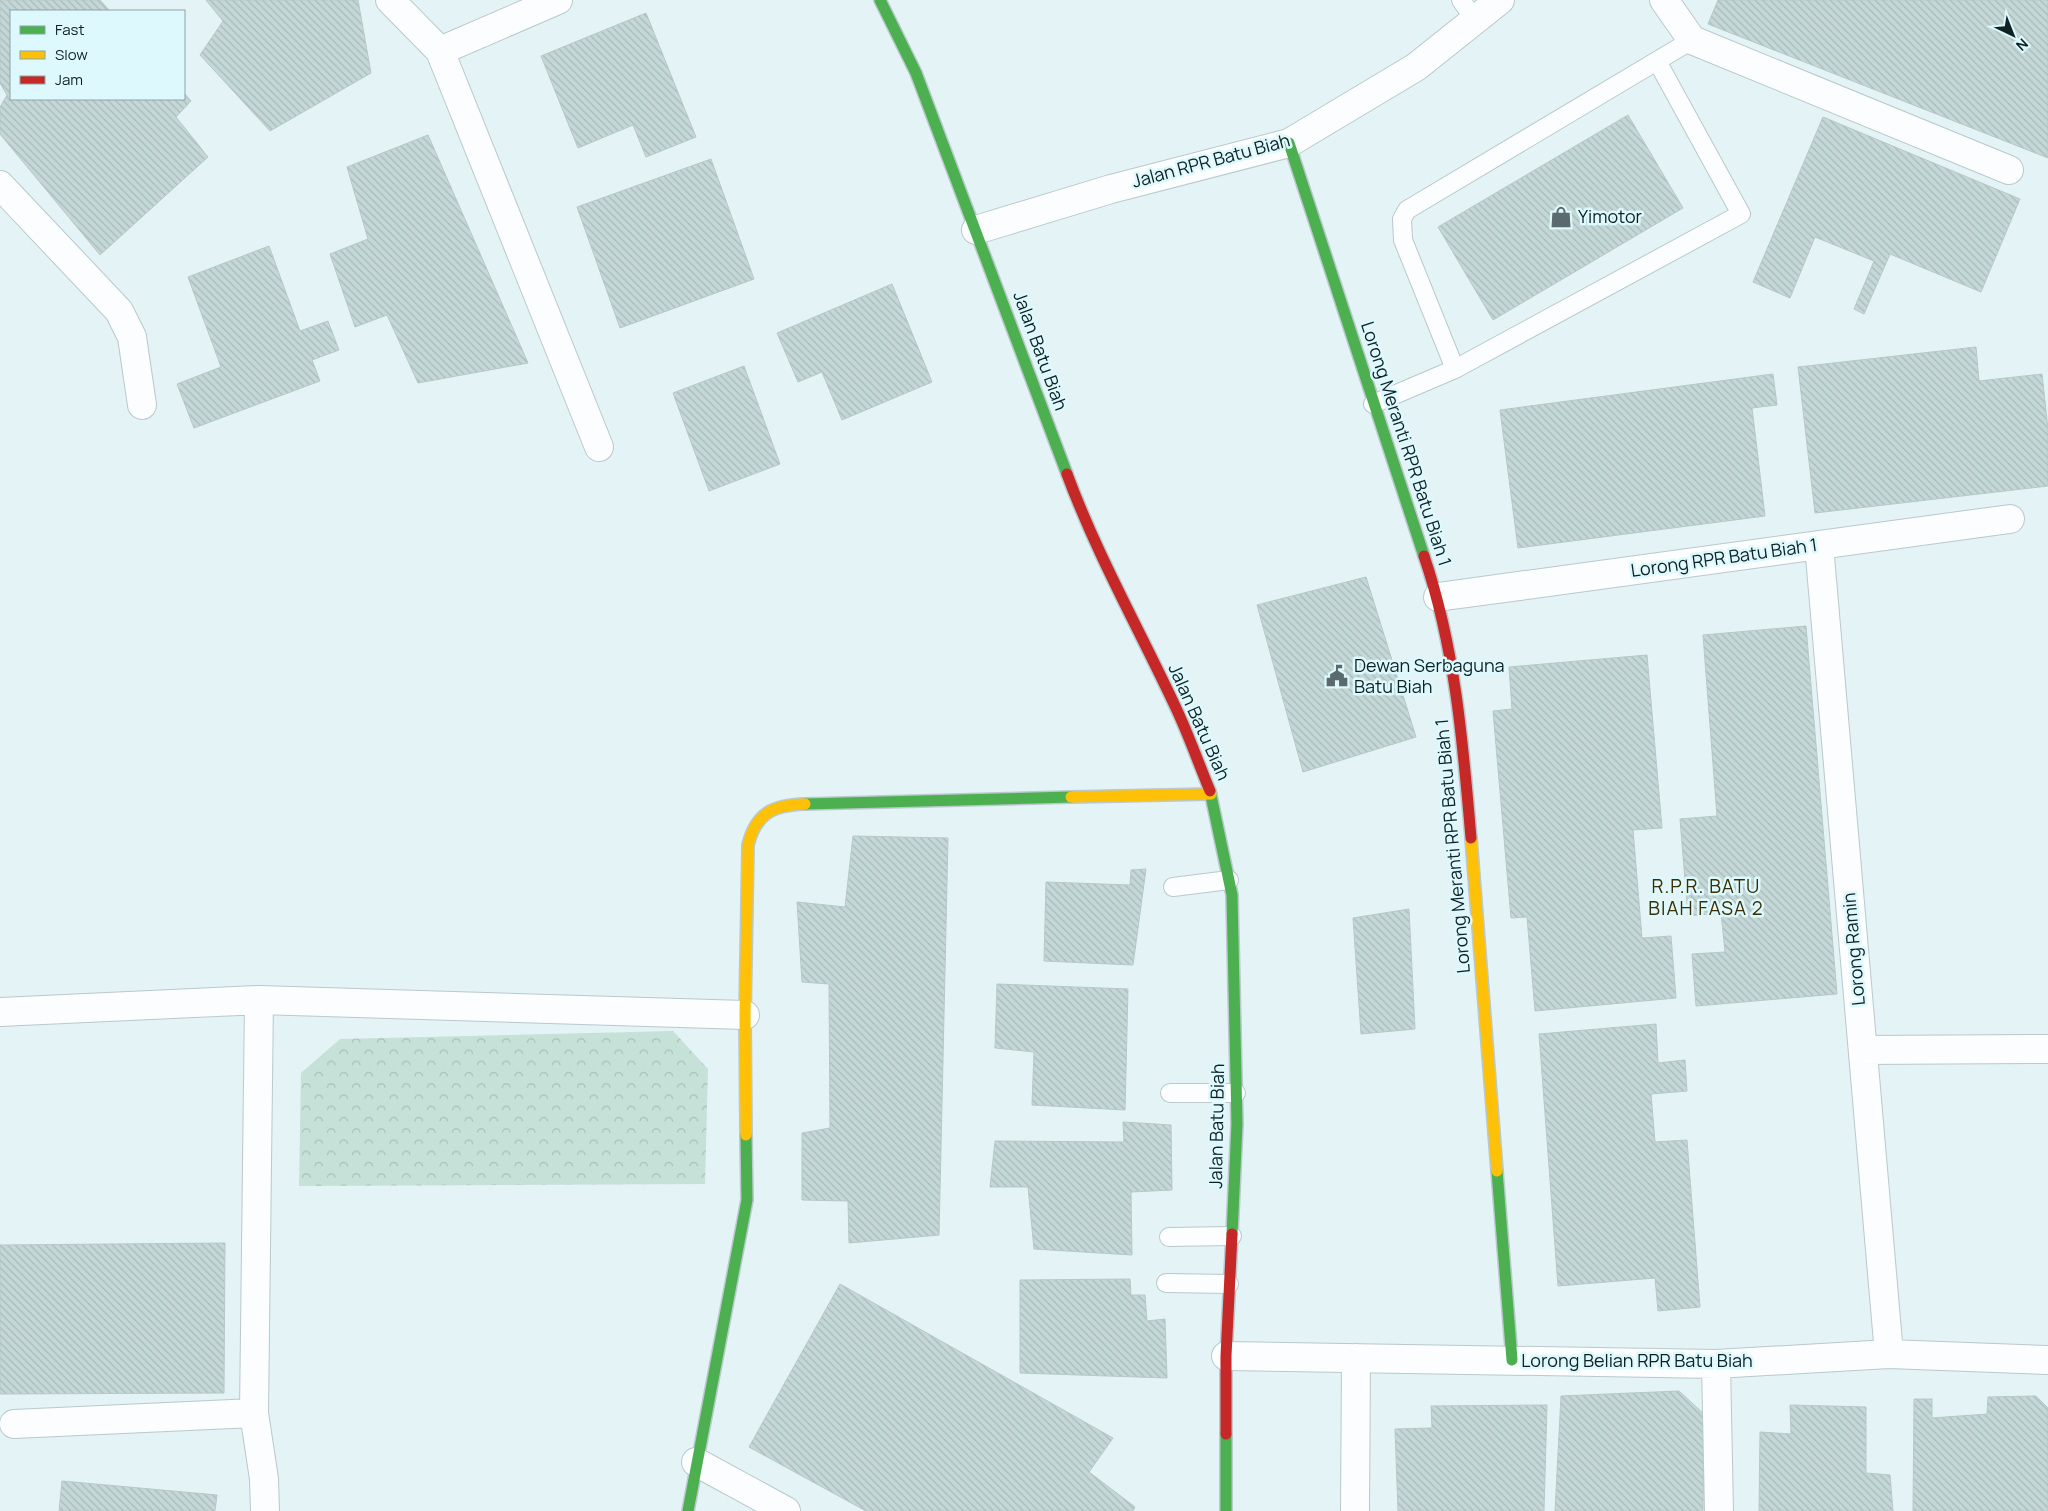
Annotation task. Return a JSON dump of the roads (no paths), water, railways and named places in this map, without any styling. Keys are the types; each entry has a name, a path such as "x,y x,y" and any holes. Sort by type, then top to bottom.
{"street":[{"path":"390,0 440,51 599,447"},
{"path":"440,51 558,0"},
{"name":"Jalan Batu Biah","path":"880,0 916,73 1082,515 1125,607 1176,707 1211,794 1232,895 1236,1092 1226,1356 1226,1511"},
{"name":"Jalan RPR Batu Biah","path":"976,230 1111,189 1289,143 1416,67 1468,10 1500,0"},
{"path":"1664,0 1692,40 2009,170"},
{"name":"Lorong Meranti RPR Batu Biah 1","path":"1289,143 1373,404 1438,597 1462,729 1512,1360"},
{"path":"0,185 119,310 132,337 142,404"},
{"name":"Lorong RPR Batu Biah 1","path":"1438,597 2010,519"},
{"name":"Lorong Ramin","path":"1819,544 1890,1354"},
{"path":"688,1511 747,1200 745,1015 748,845 753,824 771,810 795,804 1211,794"},
{"path":"0,1012 259,1000 745,1015"},
{"path":"259,1000 254,1413 264,1479 265,1511"},
{"path":"1863,1050 2048,1049"},
{"name":"Lorong Belian RPR Batu Biah","path":"1226,1356 1716,1364 1890,1354 2048,1360"},
{"path":"1355,1511 1356,1358"},
{"path":"1716,1364 1719,1511"},
{"path":"14,1424 254,1413"},
{"path":"696,1462 786,1511"}],"lane":[{"path":"1455,369 1403,240 1402,219 1407,210 1692,40"},
{"path":"1373,404 1455,369 1741,214 1657,61"},
{"path":"1173,887 1229,880"},
{"path":"1170,1093 1236,1092"},
{"path":"1169,1237 1232,1236"},
{"path":"1166,1282 1229,1284"}],"place":[{"name":"Yimotor","path":"1561,217"},
{"name":"Dewan Serbaguna Batu Biah","path":"1337,676"}],"district":[{"name":"R.P.R. BATU BIAH FASA 2","path":"1706,897"}]}
